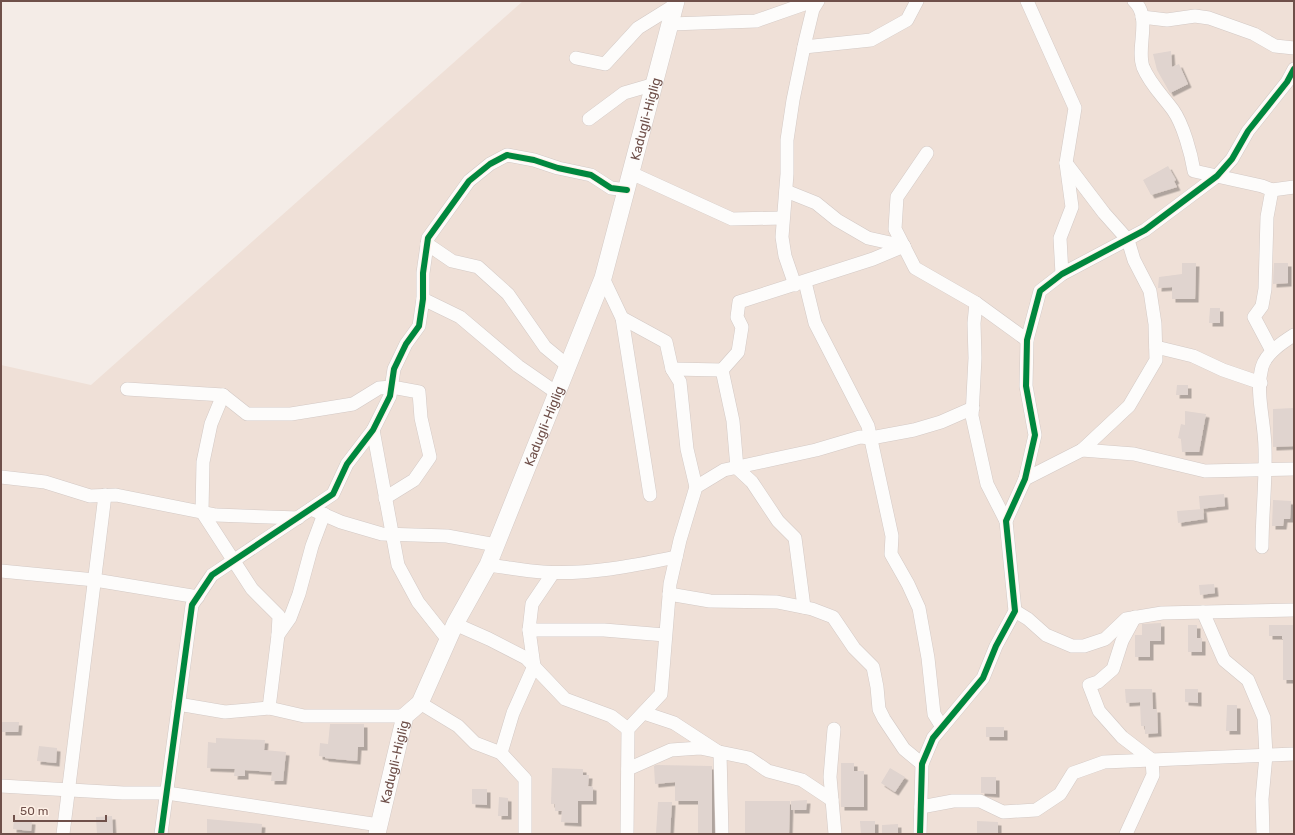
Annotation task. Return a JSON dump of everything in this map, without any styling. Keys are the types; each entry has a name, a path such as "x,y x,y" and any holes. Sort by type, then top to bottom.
{"street":[{"path":"670,24 756,21 813,1"},
{"path":"818,1 813,9 804,47 793,100 787,140 786,191 782,237 785,256 800,283 815,323 868,426 892,536 891,554 908,584 919,608 928,658 934,714 942,727"},
{"path":"804,47 871,40 907,20 917,1"},
{"path":"1027,1 1075,108 1066,163 1072,207 1060,238 1062,274"},
{"path":"1134,1 1142,18 1143,65 1154,88 1174,111 1190,150 1194,171 1262,186 1272,190 1294,186"},
{"path":"576,58 605,64 638,28 676,3"},
{"name":"Kadugli-Higlig","path":"378,829 404,716 420,703 455,624 488,565 603,278 676,3"},
{"path":"1142,18 1167,20 1195,16 1210,18 1254,34 1275,46 1294,48"},
{"path":"1006,520 1025,479 1035,435 1026,386 1027,340 1040,291 1062,274 1128,240 1158,222 1217,176 1232,159 1248,131 1287,82 1294,69"},
{"path":"589,119 624,93 655,84"},
{"path":"926,153 897,197 895,229 915,268 976,303 1027,340"},
{"path":"161,834 192,605 212,575 333,494 347,464 373,430 390,396 394,369 406,344 419,326 423,299 423,273 428,238 469,181 490,164 507,155 534,160 558,168 591,175 611,188 627,190"},
{"path":"1025,479 1082,450 1129,406 1156,360 1155,324 1150,291 1134,260 1128,240 1104,213 1066,163"},
{"path":"631,174 732,219 783,218"},
{"path":"1272,190 1267,217 1265,290 1262,306 1254,318 1272,351"},
{"path":"786,191 816,203 838,220 868,238 904,246"},
{"path":"427,244 452,261 478,267 508,294 545,347 568,366"},
{"path":"672,369 722,370 738,352 742,327 737,317 739,302 874,260 904,246"},
{"path":"603,278 622,318 650,495"},
{"path":"423,299 460,317 518,366 557,393"},
{"path":"920,834 922,764 933,738 983,678 996,646 1015,611 1006,520 987,484 972,416 975,358 974,323 976,303"},
{"path":"622,318 666,342 672,369 680,382 687,449 696,487 676,557 669,594 661,694 628,729 627,834"},
{"path":"1262,547 1262,509 1266,470 1260,394 1262,366 1272,351 1294,335"},
{"path":"1156,347 1193,356 1222,370 1261,383"},
{"path":"722,370 733,420 737,468 752,482 778,521 795,538 804,607"},
{"path":"126,389 223,395 247,414 291,414 353,404 379,388 392,387 419,392 421,418 428,441 430,457 414,480 385,498"},
{"path":"223,395 211,424 203,462 202,512 252,589 279,616 269,708"},
{"path":"696,487 724,470 816,450 860,437 871,438 914,430 941,422 973,408"},
{"path":"373,430 398,565 418,602 448,640"},
{"path":"1082,450 1134,454 1206,471 1294,469"},
{"path":"1,477 45,482 90,496 116,495 216,515 298,518"},
{"path":"63,834 105,495"},
{"path":"311,509 341,522 382,534 447,536 496,545"},
{"path":"278,635 290,618 299,594 312,546 324,514"},
{"path":"488,565 553,573 589,572 618,569 676,557"},
{"path":"1,571 95,580 198,597"},
{"path":"501,753 513,714 534,666 529,630 532,604 553,573"},
{"path":"669,594 710,600 777,602 804,607 833,617 854,648 873,667 879,709 882,714 904,749 922,764"},
{"path":"1015,611 1028,619 1046,635 1072,646 1084,646 1105,639 1126,619 1135,617 1162,613 1294,610"},
{"path":"1203,612 1224,660 1248,680 1264,718 1266,755 1262,799 1263,834"},
{"path":"1126,834 1153,775 1152,760 1122,737 1099,711 1089,685 1098,682 1113,669 1122,641 1135,617"},
{"path":"455,624 508,648 526,658 565,699 611,716 628,729"},
{"path":"529,630 604,630 665,635"},
{"path":"420,703 458,726 475,743 501,753 525,779 525,834"},
{"path":"178,704 225,712 269,708 304,716 404,716"},
{"path":"644,713 674,723 720,753"},
{"path":"834,728 830,777 835,834"},
{"path":"628,769 671,750 700,748 749,758 768,771 802,780 832,800"},
{"path":"720,753 722,834"},
{"path":"921,807 953,801 980,801 1003,812 1036,810 1060,794 1073,773 1104,762 1294,754"},
{"path":"1,786 166,793 378,829"}],"shaded area":[{"path":"523,1 1294,1 1294,834 1,834 1,365 91,385"}],"building":[{"path":"1171,51 1172,67 1179,64 1188,84 1170,93 1157,70 1153,54"},
{"path":"1168,166 1176,180 1174,181 1177,187 1151,195 1143,180"},
{"path":"1182,263 1196,263 1195,299 1172,299 1172,287 1158,288 1159,277 1182,274"},
{"path":"1274,263 1288,263 1288,283 1273,284"},
{"path":"1210,308 1220,308 1220,323 1209,323"},
{"path":"1177,385 1188,385 1188,395 1176,395"},
{"path":"1294,408 1294,446 1273,447 1273,409"},
{"path":"1185,411 1206,414 1199,452 1182,452 1181,439 1178,438 1181,424 1185,425"},
{"path":"1224,494 1225,506 1200,509 1199,496"},
{"path":"1273,500 1291,501 1290,519 1284,519 1283,526 1272,526"},
{"path":"1203,509 1204,519 1178,523 1177,511"},
{"path":"1214,584 1215,593 1200,595 1199,585"},
{"path":"1161,623 1161,641 1150,641 1150,657 1135,657 1135,635 1142,635 1142,624"},
{"path":"1188,625 1197,625 1197,638 1202,638 1202,652 1188,652"},
{"path":"1269,625 1294,625 1294,680 1283,680 1283,639 1282,636 1269,636"},
{"path":"1125,689 1152,689 1153,709 1157,709 1158,733 1145,734 1145,726 1141,726 1140,702 1126,703"},
{"path":"1185,689 1198,689 1198,703 1185,702"},
{"path":"1227,705 1237,705 1237,731 1226,731"},
{"path":"2,722 19,722 18,732 2,732"},
{"path":"330,724 364,724 364,747 358,747 357,761 325,758 319,756 320,743 328,744"},
{"path":"986,727 1004,727 1004,737 986,737"},
{"path":"216,738 265,740 264,750 286,752 283,781 271,781 272,772 245,770 245,776 234,776 235,769 207,768 208,742 216,743"},
{"path":"39,746 57,748 56,763 37,761"},
{"path":"841,763 854,763 854,771 864,771 864,807 841,807"},
{"path":"654,766 712,766 712,834 698,834 698,801 675,801 675,782 655,784"},
{"path":"552,768 583,769 583,775 589,775 588,786 593,787 593,801 578,801 578,823 561,822 562,811 555,811 555,804 551,804"},
{"path":"890,768 905,777 895,792 881,783"},
{"path":"981,777 996,777 996,794 981,793"},
{"path":"472,789 487,789 487,805 472,804"},
{"path":"499,797 508,798 508,816 498,816"},
{"path":"807,800 806,810 791,810 791,801"},
{"path":"745,801 790,801 789,834 745,834"},
{"path":"658,802 672,802 670,834 656,834"},
{"path":"112,816 113,834 97,834 96,817"},
{"path":"207,819 262,824 261,834 207,833"},
{"path":"14,820 32,821 31,831 13,829"},
{"path":"860,821 875,821 875,834 861,834"},
{"path":"977,821 998,822 998,834 977,834"},
{"path":"898,824 898,834 882,834 882,825"}],"cycle path":[{"path":"920,834 922,764 933,738 983,678 996,646 1015,611 1006,521 1025,479 1035,435 1026,386 1027,340 1040,291 1062,274 1145,230 1217,176 1232,159 1248,131 1287,82 1294,69"},
{"path":"161,834 192,605 212,575 333,494 347,464 373,430 390,396 394,369 406,344 419,326 423,299 423,273 428,238 469,181 490,164 507,155 534,160 558,168 591,175 611,188 627,190"}]}
